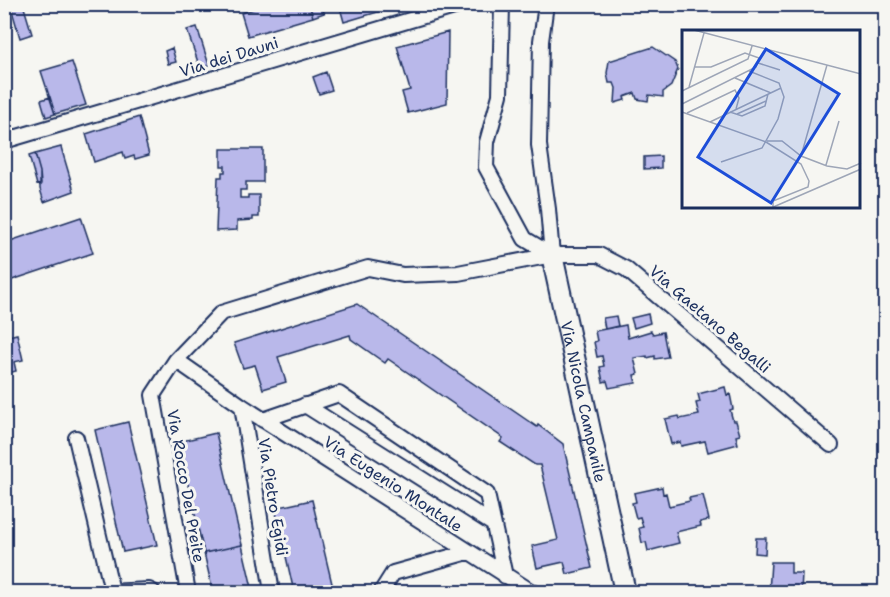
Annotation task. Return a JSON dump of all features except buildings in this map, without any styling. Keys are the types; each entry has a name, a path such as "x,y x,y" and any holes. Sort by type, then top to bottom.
{"street":[{"name":"Via dei Dauni","path":"4,141 464,4"},
{"path":"502,4 500,95 487,142 486,166 525,239 552,255"},
{"name":"Via Nicola Campanile","path":"546,4 541,41 539,145 552,255 625,592"},
{"name":"Via Gaetano Begalli","path":"368,268 403,275 458,273 552,255 599,255 626,269 831,445"},
{"name":"Via Rocco Del Preite","path":"188,592 153,395 176,360 221,313 368,268"},
{"name":"Via Eugenio Montale","path":"176,360 263,420 532,592"},
{"path":"263,420 339,394 488,494 505,576"},
{"name":"Via Eugenio Montale","path":"304,405 493,524"},
{"name":"Via Pietro Egidi","path":"242,406 272,592"},
{"path":"76,438 110,592 149,590 153,592"},
{"path":"381,592 393,573 468,552"}]}
